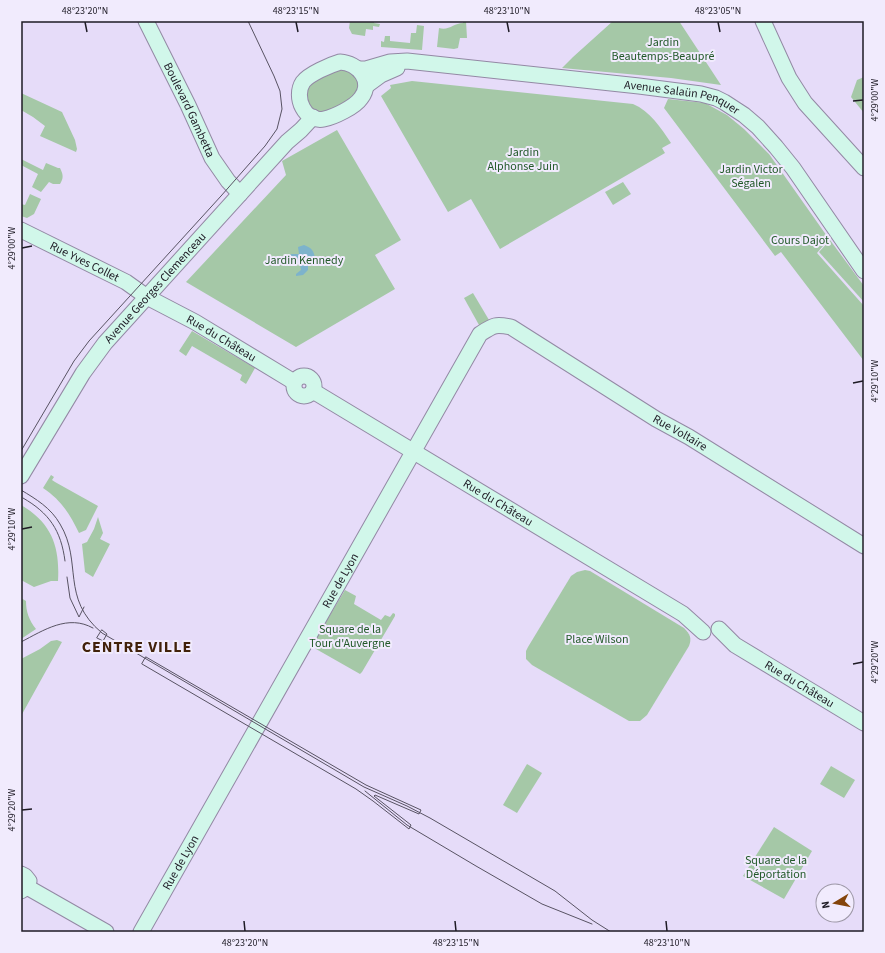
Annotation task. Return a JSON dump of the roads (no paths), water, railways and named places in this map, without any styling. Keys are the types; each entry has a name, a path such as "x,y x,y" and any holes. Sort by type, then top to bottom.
{"main road":[{"name":"Boulevard Gambetta","path":"146,21 188,105 212,158 228,181 240,194"},
{"path":"763,21 789,78 805,103 864,168"},
{"path":"776,52 792,69 810,96 864,156"},
{"name":"Avenue Salaün Penquer","path":"358,69 370,69 384,64 402,61 701,94 724,102 744,115 758,127 776,147 803,182 864,271"},
{"path":"340,62 349,63 358,69 364,77 366,86 361,98 351,107 322,120 313,117 302,108 300,100 301,87 306,79 340,62"},
{"name":"Avenue Salaün Penquer","path":"366,86 394,69 420,63"},
{"name":"Avenue Georges Clemenceau","path":"21,476 94,357 105,343 287,142 313,117"},
{"name":"Rue Yves Collet","path":"21,230 117,278 147,296"},
{"name":"Rue du Château","path":"147,296 195,322 294,382 299,376 308,376 314,382 313,391 864,723"},
{"name":"Rue Voltaire","path":"494,326 500,325 511,327 651,416 689,437 864,546"},
{"name":"Rue de Lyon","path":"142,932 480,334 494,326"},
{"path":"23,884 106,932"}],"water":[{"path":"304,245 313,251 315,262 313,264 308,260 308,270 303,275 296,276 296,274 301,270 300,265 295,261 287,266 287,260 291,254 299,254 298,247"}],"tram line":[{"path":"21,451 74,361 89,341 221,196 265,146 277,129 282,109 280,91 248,21"},
{"path":"21,490 38,500 52,513 60,524 67,538 76,593 81,607 89,620 102,633 364,787 430,818 555,891 592,920 611,932"},
{"path":"23,498 47,516 57,531 65,561"},
{"path":"67,577 70,598 79,617 84,607"},
{"path":"21,642 56,625 65,623 84,624 93,628"},
{"path":"102,630 107,634 103,641 97,638 102,630"},
{"path":"146,657 366,785 421,810 419,814 375,795 374,796 411,825 409,829 356,789 142,664 146,657"},
{"path":"365,791 407,825 476,866 542,904 592,924"}],"district":[{"name":"CENTRE VILLE","path":"137,647"}],"park label":[{"name":"Jardin Beautemps-Beaupré","path":"663,49"},
{"name":"Jardin Alphonse Juin","path":"523,159"},
{"name":"Jardin Victor Ségalen","path":"751,176"},
{"name":"Cours Dajot","path":"800,240"},
{"name":"Jardin Kennedy","path":"304,260"},
{"name":"Square de la Tour d'Auvergne","path":"350,636"},
{"name":"Place Wilson","path":"597,639"},
{"name":"Square de la Déportation","path":"776,867"}]}
